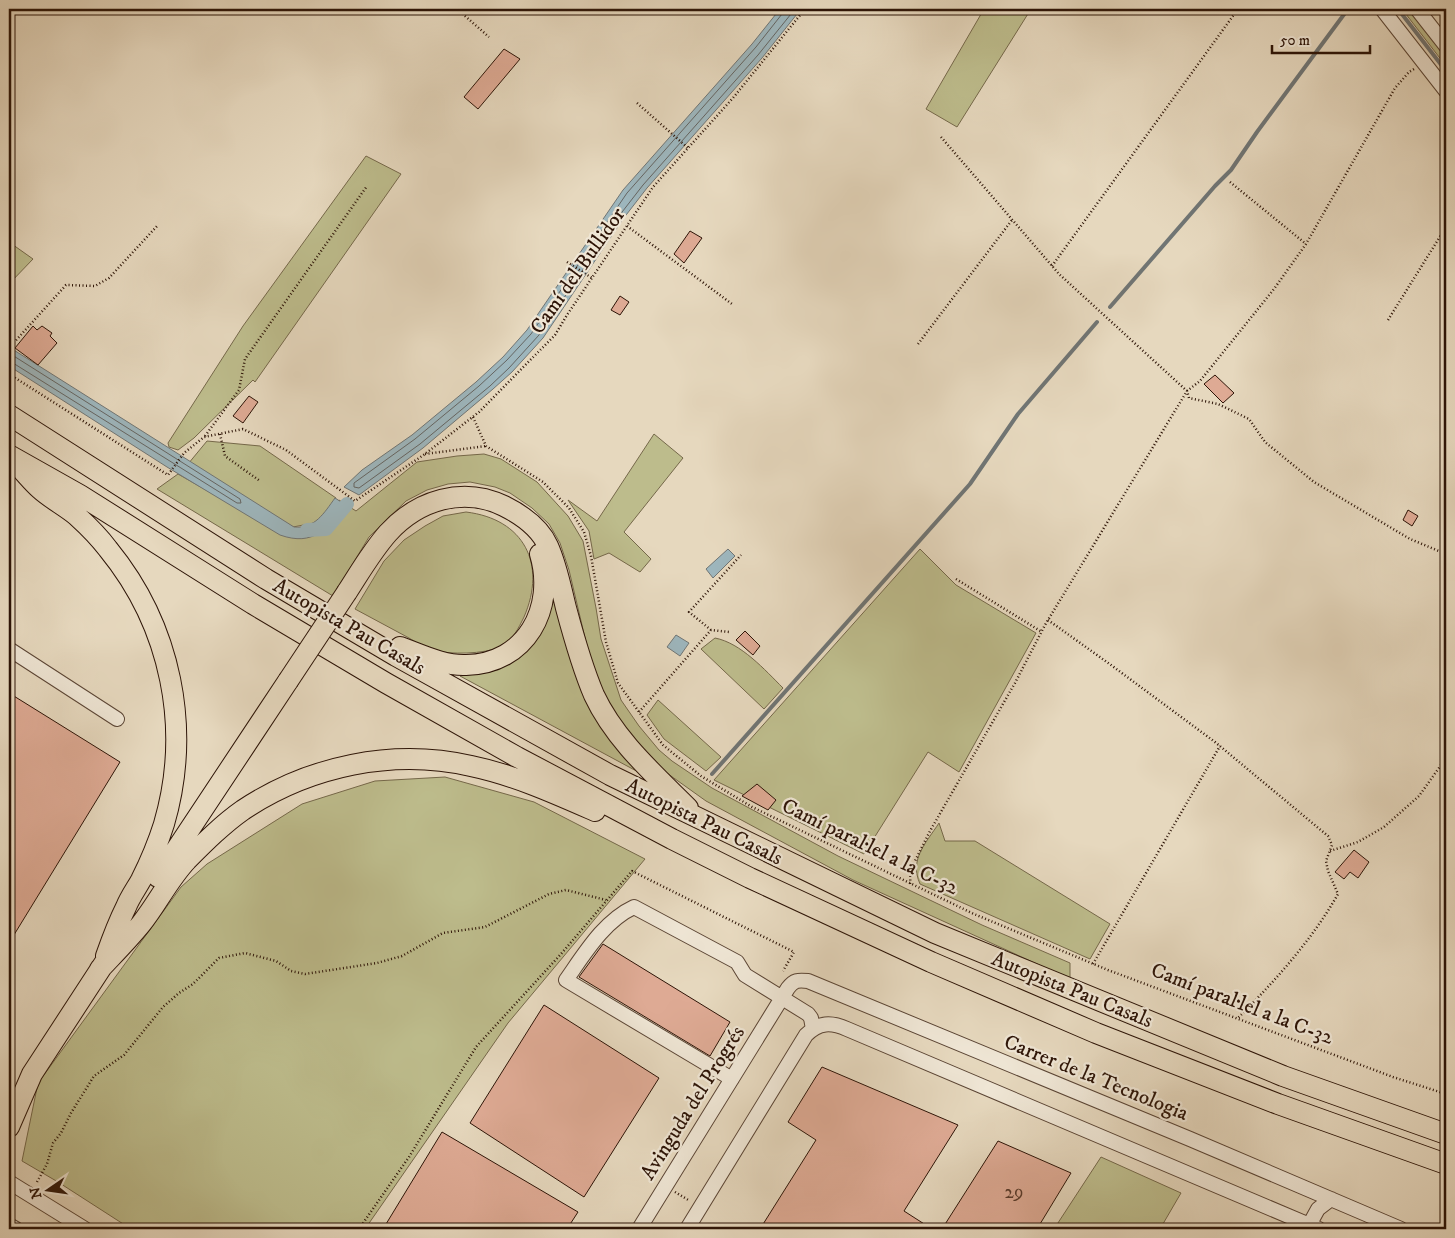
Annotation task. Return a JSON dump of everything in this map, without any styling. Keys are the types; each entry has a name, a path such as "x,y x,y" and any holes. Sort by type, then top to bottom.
{"highway":[{"name":"Autopista Pau Casals","path":"9,415 266,579 396,656 610,776 865,900 980,952 1283,1076 1446,1134"},
{"name":"Autopista Pau Casals","path":"9,455 80,495 253,604 386,683 517,757 750,878 922,958 1096,1033 1278,1104 1446,1164"},
{"path":"9,455 39,488 77,516 108,548 126,572 141,597 155,627 166,658 172,686 176,717 176,758 171,798 164,825 148,865 126,905 100,969"},
{"path":"9,1127 32,1074 134,914 347,592 378,546 390,532 405,517 422,506 440,499 461,496 481,498 512,510 534,526 548,546 559,578 582,665 595,696 608,718 635,754 700,820"},
{"path":"355,631 449,664 465,666 481,664 511,651 528,634 536,622 544,602 545,584 544,566 538,548 512,510"},
{"path":"100,969 141,924 171,880 186,862 222,826 264,797 321,772 349,765 404,759 428,759 471,766 525,782 631,826 672,839"},
{"path":"9,1098 32,1074"}],"street":[{"path":"1382,9 1446,92"},
{"path":"1417,9 1446,46"},
{"path":"9,649 117,719"},
{"path":"732,1079 566,980 600,934 624,912 634,907 737,962 745,975 808,1014 811,1018 813,1029"},
{"name":"Carrer de la Tecnologia","path":"781,998 793,982 798,980 808,981 1190,1138 1400,1229"},
{"name":"Avinguda del Progrés","path":"639,1229 781,998"},
{"path":"689,1229 806,1036 813,1029 823,1024 842,1027 1312,1228 1318,1209 1331,1199"},
{"path":"9,1182 85,1229"},
{"path":"9,1225 16,1229"}],"path":[{"path":"457,9 489,37"},
{"name":"Camí del Bullidor","path":"9,374 168,475 184,453 204,437 243,429 286,450 355,501 425,454 473,418 555,335 654,187 733,98 805,9"},
{"path":"1052,266 1238,9"},
{"path":"910,884 911,870 930,831 1015,683 1048,620 1187,391 1200,382 1274,289 1306,244 1395,88 1409,72 1424,63"},
{"path":"637,103 688,148"},
{"path":"940,137 1052,266 1187,391 1188,398 1218,404 1250,419 1266,442 1314,482 1410,539 1446,554"},
{"path":"1230,182 1306,244"},
{"path":"204,437 239,390 245,360 367,186"},
{"path":"918,344 1012,220"},
{"path":"9,347 66,284 95,286 109,278 158,225"},
{"path":"627,226 732,304"},
{"path":"1388,320 1446,227"},
{"path":"567,262 592,277"},
{"path":"425,454 486,446 473,418"},
{"path":"220,434 225,456 260,482"},
{"name":"Camí paral·lel a la C-32","path":"486,446 543,482 569,508 584,532 591,556 606,642 618,683 663,745 702,776 752,806 974,914 1094,964 1237,1019 1393,1077 1446,1094"},
{"path":"729,632 711,630 689,612 741,555"},
{"path":"956,579 1042,632"},
{"path":"1048,620 1112,665 1220,746 1328,836 1332,845 1326,861 1328,871 1338,894 1328,912 1272,984 1237,1019"},
{"path":"639,712 711,630"},
{"path":"1094,964 1220,746"},
{"path":"1330,852 1358,842 1384,826 1419,796 1446,758"},
{"path":"359,1229 409,1157 476,1047 561,954 632,871 794,952 782,972"},
{"path":"37,1182 47,1164 53,1143 62,1133 71,1113 94,1076 124,1055 163,1007 193,984 219,958 245,953 276,961 291,971 305,974 376,963 402,956 443,933 485,927 549,894 566,890 606,900"},
{"path":"665,1187 701,1207"}],"shaded area":[{"path":"984,9 1031,9 957,127 926,109"},
{"path":"1402,9 1412,9 1446,53 1446,66"},
{"path":"366,156 401,174 255,382 253,380 194,438 178,450 169,447 168,443 243,326"},
{"path":"9,242 33,259 9,284"},
{"path":"654,434 683,458 624,532 651,559 640,572 609,553 594,559 589,531 568,500 597,521"},
{"path":"207,441 260,446 336,498 319,522 293,527 188,464"},
{"path":"484,454 501,459 537,482 568,516 583,541 601,639 621,700 659,750 712,788 838,856 982,925 1070,963 1070,979 853,880 706,801 664,771 634,741 614,714 594,676 569,570 560,543 549,524 532,508 510,493 495,487 470,482 448,484 427,490 406,501 369,537 333,596 157,489 178,474 283,534 309,537 339,500 356,511 417,462"},
{"path":"466,512 486,516 503,524 516,534 525,547 531,562 533,579 530,598 524,617 509,642 501,647 486,651 467,653 439,652 423,646 355,609 384,561 404,540 443,516"},
{"path":"920,549 956,585 1036,633 959,772 928,752 864,854 714,780"},
{"path":"554,594 566,645 642,774 460,676 490,672 525,651"},
{"path":"715,638 734,645 743,651 783,688 764,709 701,649"},
{"path":"658,700 721,757 706,771 664,739 647,715"},
{"path":"445,777 534,802 645,859 508,1023 365,1229 131,1229 22,1161 38,1083 181,887 207,864 302,804 375,781"},
{"path":"939,823 945,841 975,841 1110,924 1090,959 920,884 916,867 920,852"},
{"path":"1101,1157 1181,1193 1160,1229 1054,1229"}],"water":[{"path":"780,9 801,9 762,58 647,188 623,219 543,338 512,372 423,448 359,495 344,487 362,470 412,435 503,357 527,330 623,190 752,44"},
{"path":"9,347 294,527 313,523 323,514 335,498 349,507 326,528 311,537 302,539 280,535 167,467 9,366"},
{"path":"728,549 735,556 713,578 706,569"},
{"path":"676,635 689,643 680,656 667,647"}],"building":[{"path":"504,49 520,59 478,109 464,97"},
{"path":"690,231 702,238 684,263 674,254"},
{"path":"620,296 629,302 620,315 611,310"},
{"path":"33,326 37,330 42,326 52,333 50,336 57,343 38,365 15,348"},
{"path":"1215,375 1234,393 1223,403 1204,384"},
{"path":"249,396 258,402 243,423 233,416"},
{"path":"1408,510 1418,516 1412,526 1403,520"},
{"path":"745,631 760,646 753,655 736,640"},
{"path":"9,693 120,762 9,943"},
{"path":"757,784 776,800 768,810 742,796"},
{"path":"1354,850 1369,862 1358,878 1350,872 1344,879 1335,872"},
{"path":"603,944 730,1022 710,1056 579,977"},
{"path":"544,1005 659,1078 584,1197 470,1123"},
{"path":"822,1067 958,1125 904,1211 932,1229 760,1229 816,1140 788,1122"},
{"path":"442,1132 578,1212 567,1229 383,1229"},
{"path":"998,1141 1071,1173 1037,1229 942,1229"}],"waterway":[{"path":"1110,307 1231,170 1348,9"},
{"path":"1398,9 1446,71"},
{"path":"712,774 970,484 1018,414 1097,322"},
{"path":"307,530 326,529 347,504"}],"railway":[{"path":"1439,9 1446,18"}]}
